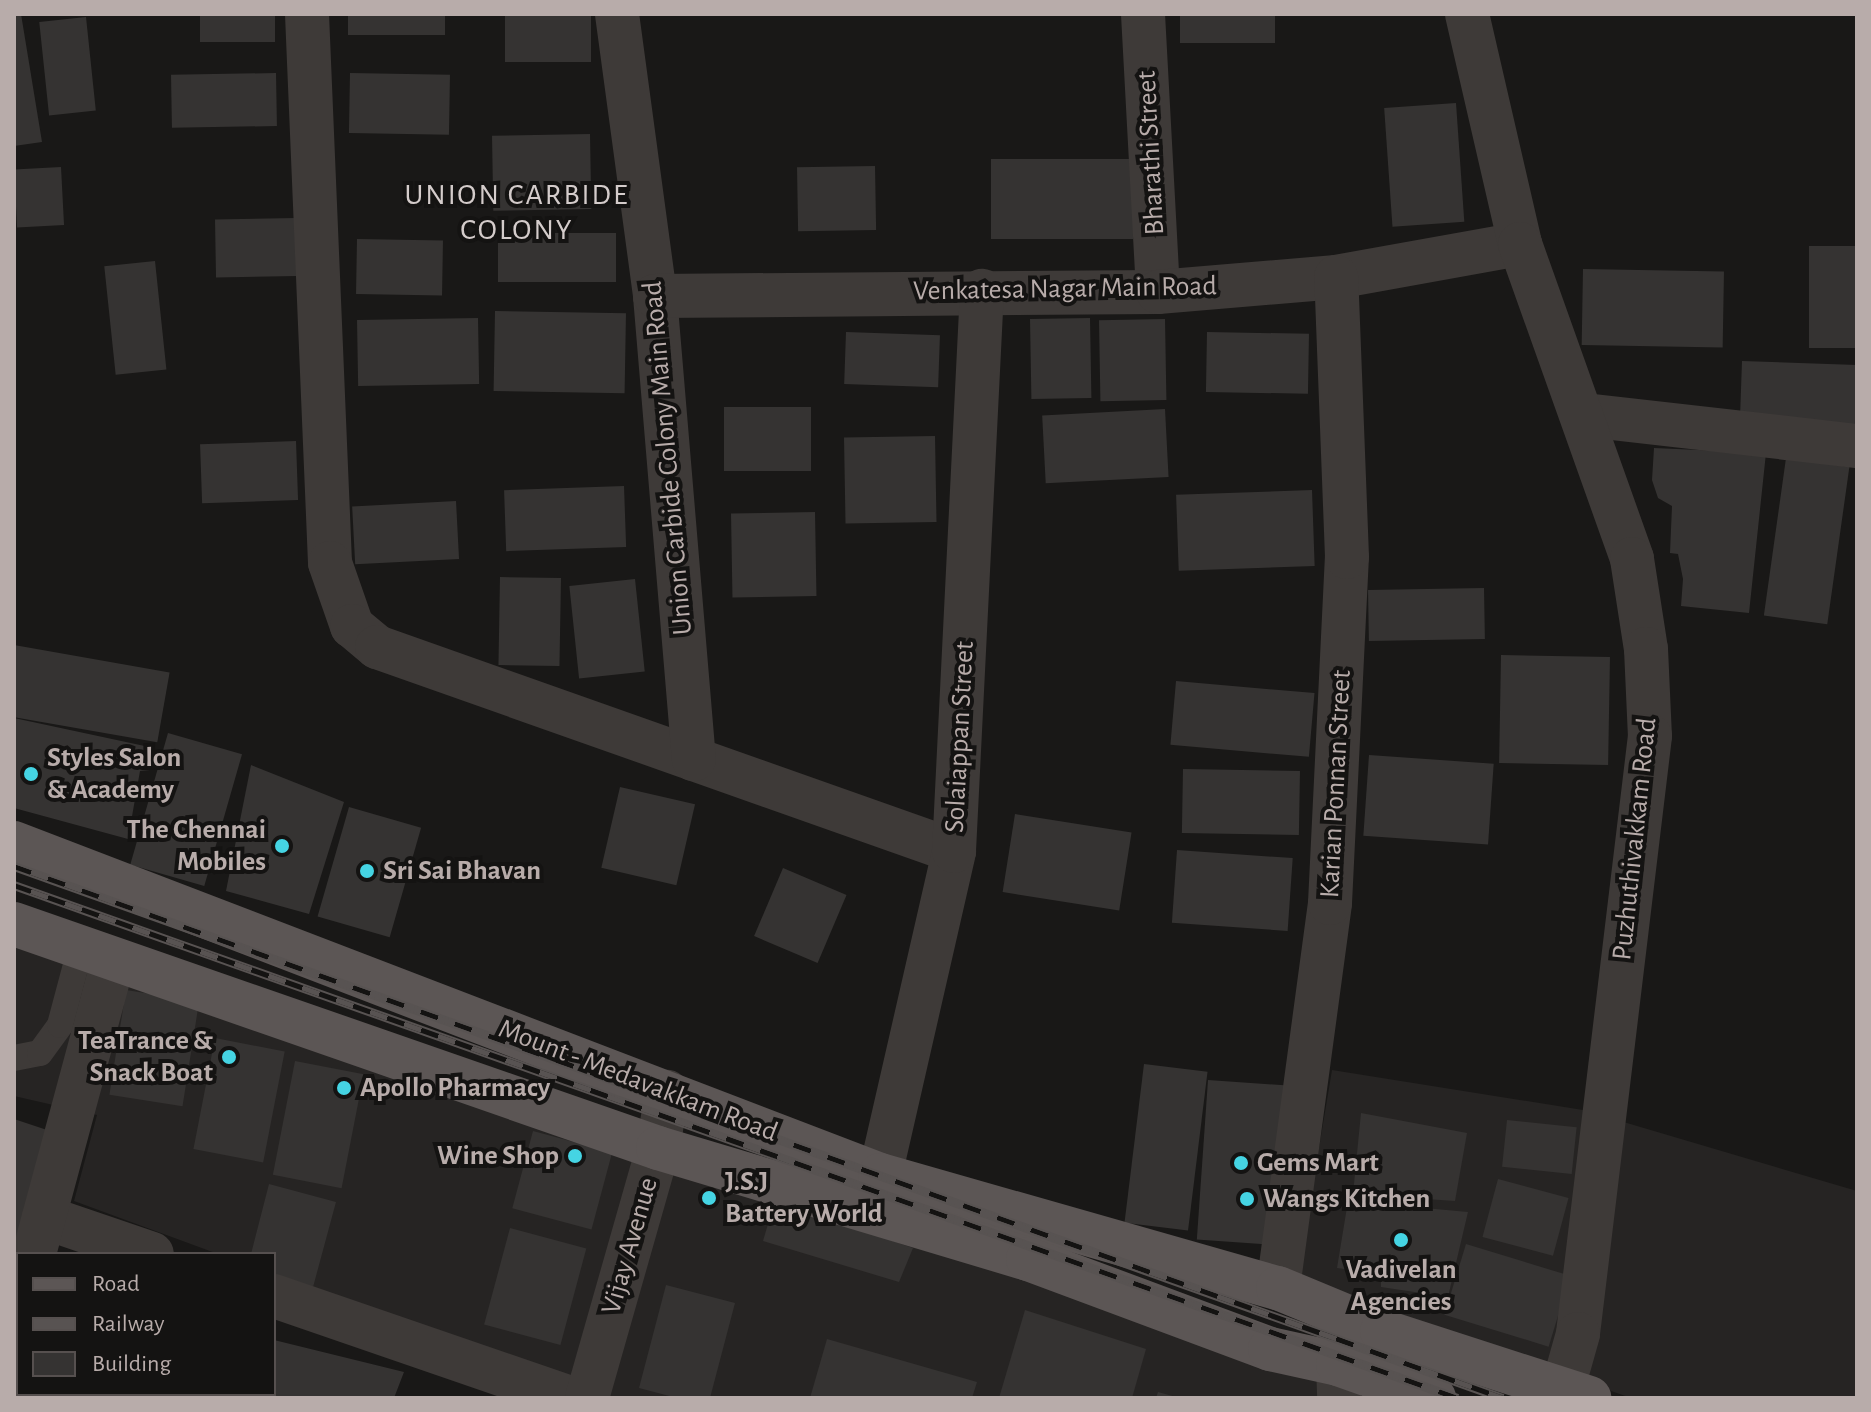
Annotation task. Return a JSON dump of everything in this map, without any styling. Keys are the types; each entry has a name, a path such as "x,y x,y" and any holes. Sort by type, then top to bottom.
{"main road":[{"name":"Mount - Medavakkam Road","path":"14,843 880,1175 1278,1288 1382,1331 1571,1395"},
{"name":"Mount - Medavakkam Road","path":"14,924 658,1148 1028,1259 1270,1349 1338,1381 1434,1398"}],"street":[{"path":"307,14 330,563 352,626 377,647 954,851"},
{"name":"Union Carbide Colony Main Road","path":"617,14 655,296 694,759"},
{"name":"Bharathi Street","path":"1143,14 1158,292"},
{"name":"Puzhuthivakkam Road","path":"1467,14 1520,244 1585,415 1632,559 1646,649 1650,736 1571,1395"},
{"name":"Venkatesa Nagar Main Road","path":"655,296 1158,292 1336,277 1520,244"},
{"name":"Karian Ponnan Street","path":"1278,1288 1330,903 1347,557 1336,277"},
{"name":"Solaiappan Street","path":"880,1175 954,851 982,291"},
{"path":"1585,415 1857,446"},
{"path":"97,954 39,1235 140,1252"},
{"name":"Vijay Avenue","path":"587,1398 658,1148 667,1092"},
{"path":"276,1297 570,1398"}],"lane":[{"path":"14,1058 40,1053 60,1025 97,954"}],"shaded area":[{"path":"14,920 1404,1398 612,1398 276,1275 276,1252 213,1252 74,1201 97,1115 14,1096"},
{"path":"1332,1070 1583,1110 1857,1191 1857,1398 1631,1398 1297,1280"}],"building":[{"path":"14,14 21,14 42,142 14,146"},
{"path":"200,14 275,14 275,42 200,42"},
{"path":"348,14 445,14 445,35 348,35"},
{"path":"505,14 591,14 591,62 505,62"},
{"path":"1180,14 1275,14 1275,43 1180,43"},
{"path":"86,17 96,110 49,115 39,22"},
{"path":"276,73 277,126 172,128 171,75"},
{"path":"350,73 450,75 449,135 349,133"},
{"path":"1456,103 1464,222 1392,227 1384,108"},
{"path":"590,134 591,209 493,211 492,136"},
{"path":"991,159 1133,159 1133,239 991,239"},
{"path":"875,166 876,230 798,231 797,167"},
{"path":"61,167 64,225 17,227 14,169"},
{"path":"296,218 297,276 216,277 215,219"},
{"path":"498,233 616,233 616,282 498,282"},
{"path":"357,239 443,241 442,295 356,294"},
{"path":"1809,246 1857,246 1857,348 1809,348"},
{"path":"155,261 166,369 116,375 104,266"},
{"path":"1583,269 1724,271 1723,347 1582,345"},
{"path":"495,311 626,313 625,393 494,391"},
{"path":"478,318 479,384 358,386 357,320"},
{"path":"1090,318 1091,398 1031,399 1030,319"},
{"path":"1165,319 1166,400 1100,401 1099,320"},
{"path":"846,332 940,335 938,387 844,384"},
{"path":"1207,332 1309,334 1308,394 1206,392"},
{"path":"1742,361 1857,365 1855,426 1740,422"},
{"path":"724,407 811,407 811,471 724,471"},
{"path":"1165,409 1169,477 1046,483 1042,415"},
{"path":"935,436 937,522 846,524 844,438"},
{"path":"296,441 298,500 202,503 200,444"},
{"path":"1654,448 1766,453 1749,613 1681,606 1683,579 1678,554 1670,553 1672,506 1658,498 1652,480"},
{"path":"1786,458 1849,467 1827,624 1764,615"},
{"path":"624,486 626,547 506,551 504,490"},
{"path":"1312,490 1315,566 1179,571 1176,495"},
{"path":"456,501 459,559 355,564 352,506"},
{"path":"815,512 816,596 732,597 731,513"},
{"path":"500,577 561,578 559,666 498,665"},
{"path":"635,579 645,671 579,678 569,586"},
{"path":"1484,588 1485,639 1369,641 1368,590"},
{"path":"14,645 170,672 157,742 14,717"},
{"path":"1501,655 1610,657 1608,765 1499,763"},
{"path":"1176,681 1314,693 1309,757 1170,745"},
{"path":"14,718 154,748 150,770 140,771 128,839 14,808"},
{"path":"168,733 242,754 204,886 130,865"},
{"path":"1369,755 1494,764 1488,845 1363,836"},
{"name":"The Chennai Mobiles","path":"251,765 344,802 309,914 226,891"},
{"path":"1183,769 1300,771 1299,835 1182,833"},
{"path":"620,787 695,804 676,885 601,868"},
{"name":"Sri Sai Bhavan","path":"349,807 421,828 390,937 318,917"},
{"path":"1015,814 1132,832 1119,910 1003,892"},
{"path":"1177,850 1293,858 1288,931 1172,923"},
{"path":"783,868 847,895 818,963 754,936"},
{"path":"126,990 199,1002 183,1106 109,1095"},
{"path":"215,1038 285,1052 263,1162 193,1149"},
{"path":"295,1061 364,1074 342,1188 273,1175"},
{"path":"1144,1064 1208,1072 1188,1231 1125,1223"},
{"name":"Gems Mart","path":"1208,1080 1288,1086 1277,1245 1197,1240"},
{"path":"1361,1113 1467,1133 1455,1201 1353,1194"},
{"path":"14,1119 47,1130 14,1254"},
{"path":"1507,1120 1577,1127 1572,1174 1502,1167"},
{"path":"533,1131 612,1152 592,1229 512,1208"},
{"path":"1498,1179 1569,1198 1553,1256 1482,1237"},
{"path":"269,1184 336,1202 309,1302 276,1294 276,1252 252,1252"},
{"path":"775,1200 913,1248 899,1282 763,1241"},
{"name":"Vadivelan Agencies","path":"1348,1201 1468,1212 1448,1297 1381,1287 1381,1274 1337,1268"},
{"path":"510,1228 586,1248 560,1345 484,1325"},
{"name":"Vadivelan Agencies","path":"1466,1244 1570,1276 1549,1347 1444,1315"},
{"path":"666,1285 735,1303 710,1398 677,1398 639,1388"},
{"path":"1025,1310 1146,1349 1132,1398 999,1398"},
{"path":"827,1339 977,1382 972,1398 810,1398"},
{"path":"276,1340 404,1372 394,1398 268,1398 276,1396"},
{"path":"16,1362 16,1396 100,1398 14,1398"},
{"path":"1158,1392 1176,1397 1176,1398 1156,1398"},
{"path":"122,1396 248,1396 248,1398"}],"railway":[{"path":"14,866 1503,1398"},
{"path":"14,885 1458,1398"}],"place":[{"name":"Styles Salon & Academy","path":"31,774"},
{"name":"The Chennai Mobiles","path":"282,846"},
{"name":"Sri Sai Bhavan","path":"367,871"},
{"name":"TeaTrance & Snack Boat","path":"229,1057"},
{"name":"Apollo Pharmacy","path":"344,1088"},
{"name":"Wine Shop","path":"575,1156"},
{"name":"Gems Mart","path":"1241,1163"},
{"name":"J.S.J Battery World","path":"709,1198"},
{"name":"Wangs Kitchen","path":"1247,1199"},
{"name":"Vadivelan Agencies","path":"1401,1240"}],"district":[{"name":"UNION CARBIDE COLONY","path":"517,212"}]}
